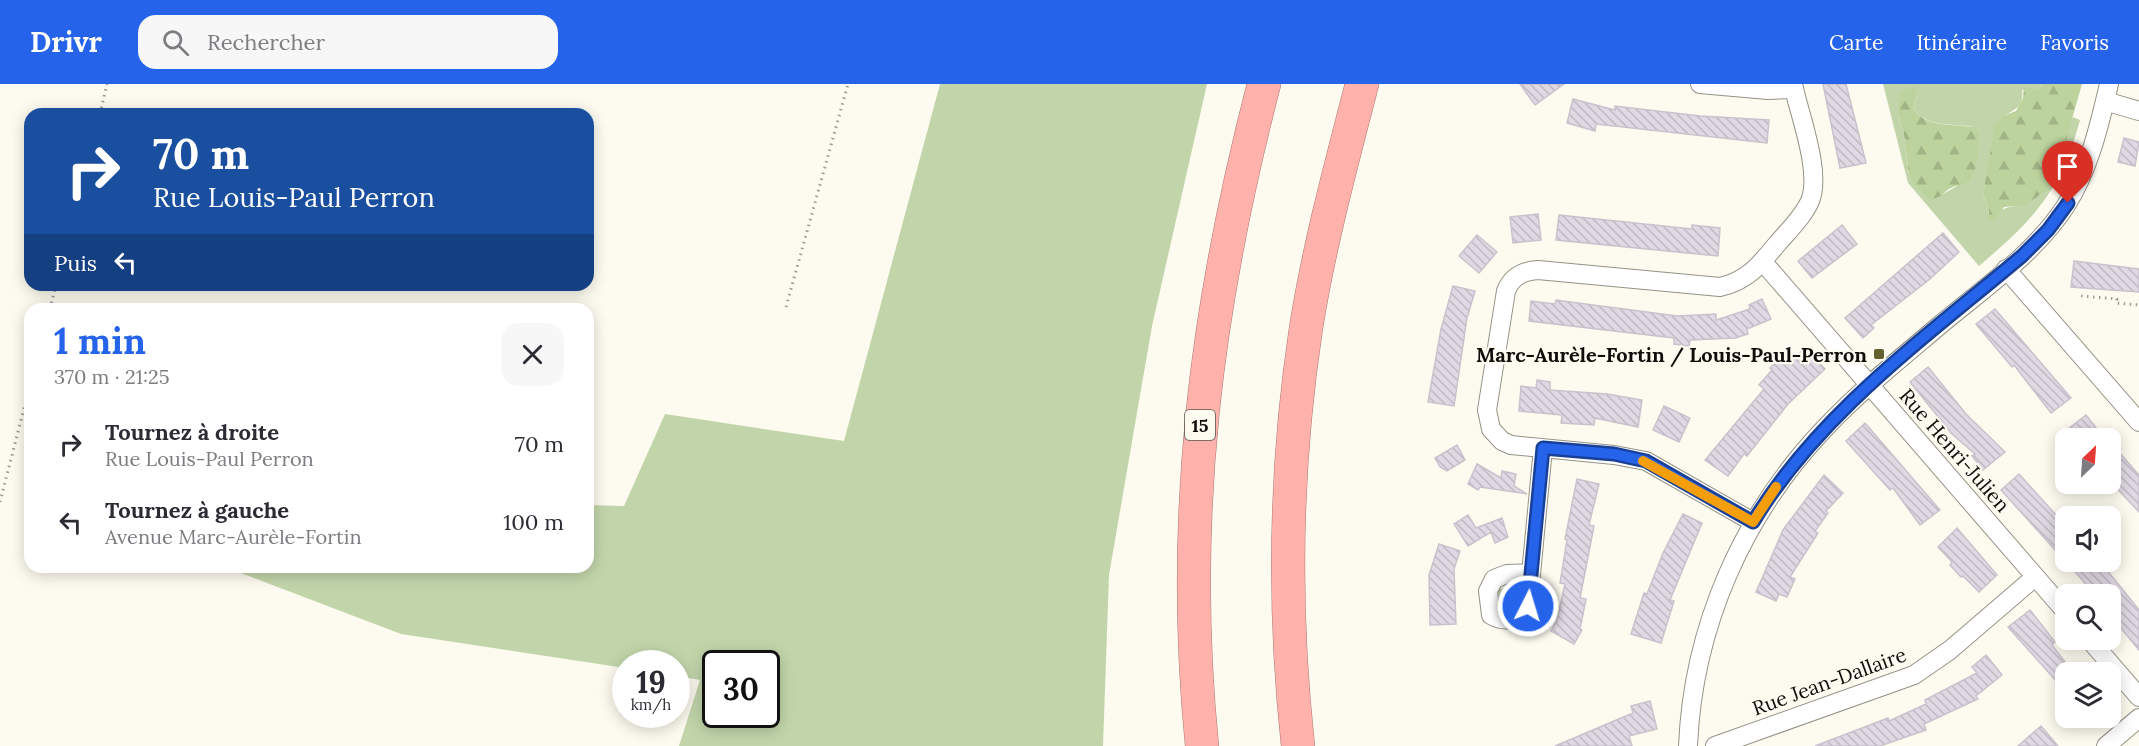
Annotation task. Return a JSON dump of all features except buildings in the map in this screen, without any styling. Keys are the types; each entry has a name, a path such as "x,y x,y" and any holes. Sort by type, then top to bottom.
{"highway":[{"name":"15","path":"1202,746 1195,652 1193,553 1201,413 1222,264 1264,84"},
{"path":"1298,746 1290,661 1288,576 1295,419 1315,281 1362,84"}],"street":[{"path":"1700,84 1762,90 1793,86 1812,170 1812,193 1806,209 1763,262 1742,279 1720,287 1538,270 1526,271 1514,278 1505,297 1487,410 1488,423 1494,433 1506,443 1614,454 1646,461 1753,522"},
{"path":"1688,746 1693,692 1709,624 1733,561 1753,522 1774,490 1817,435 2041,237 2068,203 2090,157 2107,93 2139,111"},
{"name":"Rue Henri-Julien","path":"1763,262 2055,600"},
{"path":"2006,269 2139,422"},
{"path":"1531,573 1543,448"},
{"name":"Rue Jean-Dallaire","path":"1715,746 1914,675 1950,650 2035,577"},
{"path":"2098,650 2139,697"},
{"path":"2106,746 2139,718"}],"path":[{"path":"101,108 107,84"},
{"path":"786,307 848,84"},
{"path":"2081,296 2116,298 2116,303 2137,307"},
{"path":"0,502 24,408"}],"green space":[{"path":"940,84 1207,84 1152,326 1109,575 1103,746 679,746 685,728 690,728 690,711 700,680 690,678 690,650 612,650 612,666 401,634 241,573 594,573 594,505 624,506 665,414 844,441"},
{"path":"1883,84 2043,84 2038,89 2022,90 2019,106 1998,121 1983,195 1989,209 1988,214 2018,206 2063,150 2067,130 2073,117 2080,120 2064,166 2043,202 2015,233 1979,266 1908,183","holes":["1918,90 1913,109 1925,119 1933,122 1974,127 1978,150 1971,178 1943,194 1909,175 1904,135 1898,114"]},
{"path":"2043,84 2082,84 2059,165 2046,190 2026,205 2004,207 1995,220 1988,219 1989,209 1983,195 1995,124 2003,116 2016,111 2023,98 2024,87 2038,89"},
{"path":"1916,86 1918,90 1913,109 1919,115 1941,124 1974,127 1979,132 1978,159 1971,178 1932,199 1929,199 1915,186 1909,175 1904,135 1898,114 1900,95 1904,90"},
{"path":"1514,584 1518,587 1516,605 1502,610 1499,606 1499,590"}],"slow traffic":[{"path":"1643,461 1653,464 1753,522 1776,487"}],"place":[{"name":"Marc-Aurèle-Fortin / Louis-Paul-Perron","path":"1879,354"}],"route":[{"path":"1528,606 1543,448 1614,454 1646,461 1753,522 1774,490 1817,435 1855,399 2034,245 2068,203"}]}
